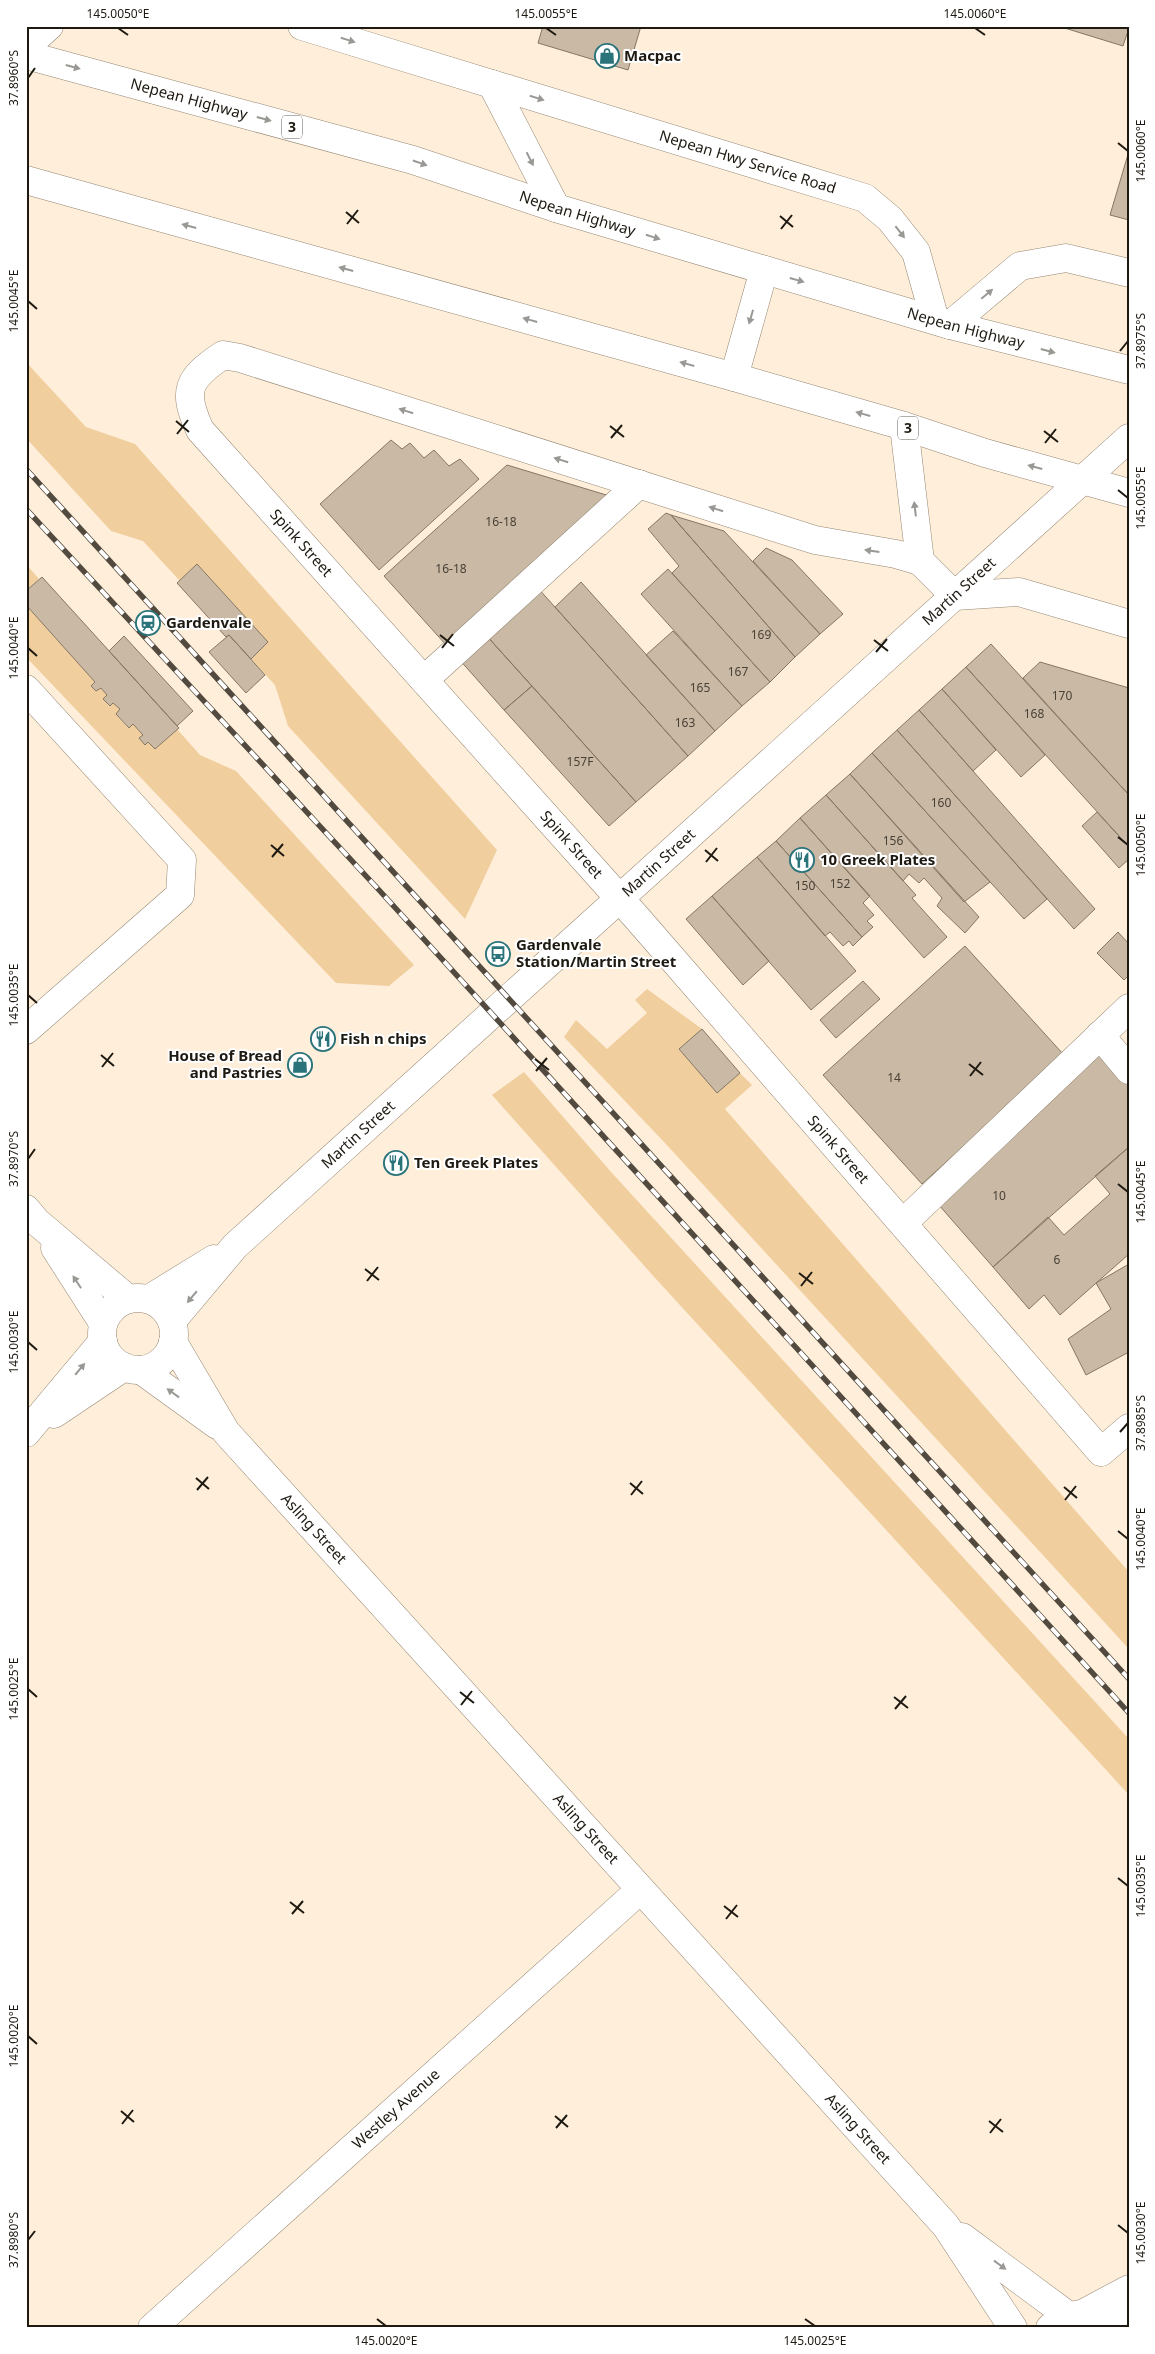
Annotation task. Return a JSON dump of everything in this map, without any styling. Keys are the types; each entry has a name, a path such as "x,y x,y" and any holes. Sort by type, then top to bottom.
{"main road":[{"path":"26,47 50,26"},
{"name":"Nepean Hwy Service Road","path":"302,26 865,198 890,219 916,252 942,322"},
{"name":"Nepean Highway","path":"26,54 413,160 556,208 942,322 1129,370"},
{"path":"492,84 556,208"},
{"name":"3","path":"26,180 734,377 904,426 985,453 1129,493"},
{"path":"942,322 1020,266 1066,258 1129,273"},
{"path":"734,377 764,270"},
{"name":"Spink Street","path":"639,484 240,358 223,355 204,368 190,387 188,401 200,430 619,898 1101,1452 1129,1428"},
{"path":"904,426 920,561"},
{"name":"Martin Street","path":"173,1332 235,1246 1129,438"},
{"path":"424,680 639,484 815,540 896,554 920,561 954,596 1019,592 1129,624"},
{"path":"26,689 182,860 180,895 26,1030"},
{"path":"903,1223 1129,1008"},
{"path":"1100,1035 1129,1070"},
{"path":"26,1433 132,1368 162,1361 173,1332 159,1304 139,1299 32,1215"},
{"path":"32,1215 103,1332 107,1352 132,1368"},
{"name":"Martin Street","path":"139,1299 235,1246"},
{"path":"26,1433 103,1332 113,1308 139,1299"},
{"name":"Asling Street","path":"173,1332 226,1432"},
{"name":"Asling Street","path":"132,1368 226,1432 946,2226 1013,2328"},
{"name":"Westley Avenue","path":"152,2328 640,1890"},
{"name":"Asling Street","path":"946,2226 1068,2319"},
{"path":"1068,2319 1129,2288"},
{"path":"1068,2319 1109,2313 1129,2320"}],"shaded area":[{"path":"26,362 86,427 135,444 497,850 465,919 288,726 275,685 251,659 268,642 198,565 180,581 143,541 111,531 26,438"},
{"path":"26,564 39,579 26,591"},
{"path":"26,605 95,682 91,686 96,691 101,688 107,695 103,699 109,706 113,703 120,709 116,714 128,728 133,724 143,735 139,738 145,744 148,742 155,749 177,729 200,755 236,771 414,965 389,986 336,983 26,657"},
{"path":"647,989 702,1029 679,1049 717,1092 740,1073 752,1085 725,1109 1129,1572 1129,1649 664,1142 564,1037 576,1020 607,1049 647,1013 635,1000"},
{"path":"524,1072 612,1173 1129,1739 1129,1795 656,1279 492,1095"}],"building":[{"name":"Macpac","path":"543,26 641,26 628,70 538,43"},
{"path":"1058,26 1129,26 1129,28 1123,46"},
{"path":"1129,151 1129,220 1110,215"},
{"path":"391,440 402,449 410,443 424,458 434,450 449,466 460,459 479,479 379,570 320,504"},
{"path":"507,465 613,497 447,646 384,576"},
{"path":"666,513 671,515 795,657 770,682 672,573 679,566 648,529"},
{"path":"671,515 724,531 820,634 795,657"},
{"path":"766,548 792,560 843,614 820,634 753,561"},
{"path":"197,564 268,642 251,659 229,635 226,637 177,583"},
{"path":"668,569 770,682 742,706 641,594"},
{"path":"42,577 179,728 155,749 148,742 145,745 139,738 143,735 133,724 129,728 116,714 120,709 113,703 110,706 103,699 107,695 101,688 96,691 91,686 95,682 26,605 26,591"},
{"path":"581,582 715,731 688,756 555,607"},
{"path":"537,587 688,756 636,802 485,634"},
{"path":"673,631 742,706 715,731 646,655"},
{"path":"485,634 532,686 504,710 458,658"},
{"path":"229,635 265,675 246,693 209,652"},
{"path":"124,636 193,711 177,726 109,651"},
{"path":"991,644 1129,795 1129,847 966,667"},
{"path":"1040,662 1129,688 1129,795 1023,678"},
{"path":"966,667 1045,755 1021,777 942,689"},
{"path":"532,686 636,802 609,826 504,710"},
{"path":"942,689 996,750 973,771 919,710"},
{"path":"919,710 1095,909 1074,929 897,730"},
{"path":"897,730 1047,899 1024,919 872,753"},
{"path":"872,753 990,882 964,902 850,774"},
{"path":"850,774 979,917 965,933 937,906 942,898 924,878 919,883 909,874 903,881 826,795"},
{"path":"826,795 916,895 912,898 947,937 924,958 800,818"},
{"path":"1097,812 1129,847 1129,859 1119,868 1082,826"},
{"path":"800,818 870,896 863,903 874,915 867,921 873,927 862,937 776,841"},
{"path":"776,841 862,937 853,946 849,941 843,946 830,932 825,936 757,857"},
{"path":"757,857 856,971 811,1010 712,896"},
{"path":"712,896 769,961 743,985 686,919"},
{"path":"1118,932 1129,944 1129,975 1124,980 1097,953"},
{"path":"965,946 1064,1055 922,1184 823,1075"},
{"path":"863,981 880,999 836,1038 820,1020"},
{"path":"702,1029 740,1073 717,1093 679,1049"},
{"path":"1103,1052 1129,1083 1129,1147 993,1267 938,1204"},
{"path":"1129,1147 1129,1254 1060,1315 1044,1295 1029,1309 993,1267 1048,1217 1064,1235 1110,1194 1095,1176"},
{"path":"1129,1264 1129,1352 1086,1375 1068,1339 1111,1309 1096,1283"}],"railway":[{"path":"26,469 1129,1679"},
{"path":"26,509 379,890 1129,1713"}],"place":[{"name":"Macpac","path":"607,56"},
{"name":"Gardenvale","path":"148,623"},
{"name":"10 Greek Plates","path":"802,860"},
{"name":"Gardenvale Station/Martin Street","path":"498,954"},
{"name":"Fish n chips","path":"323,1039"},
{"name":"House of Bread and Pastries","path":"300,1065"},
{"name":"Ten Greek Plates","path":"396,1163"}]}
